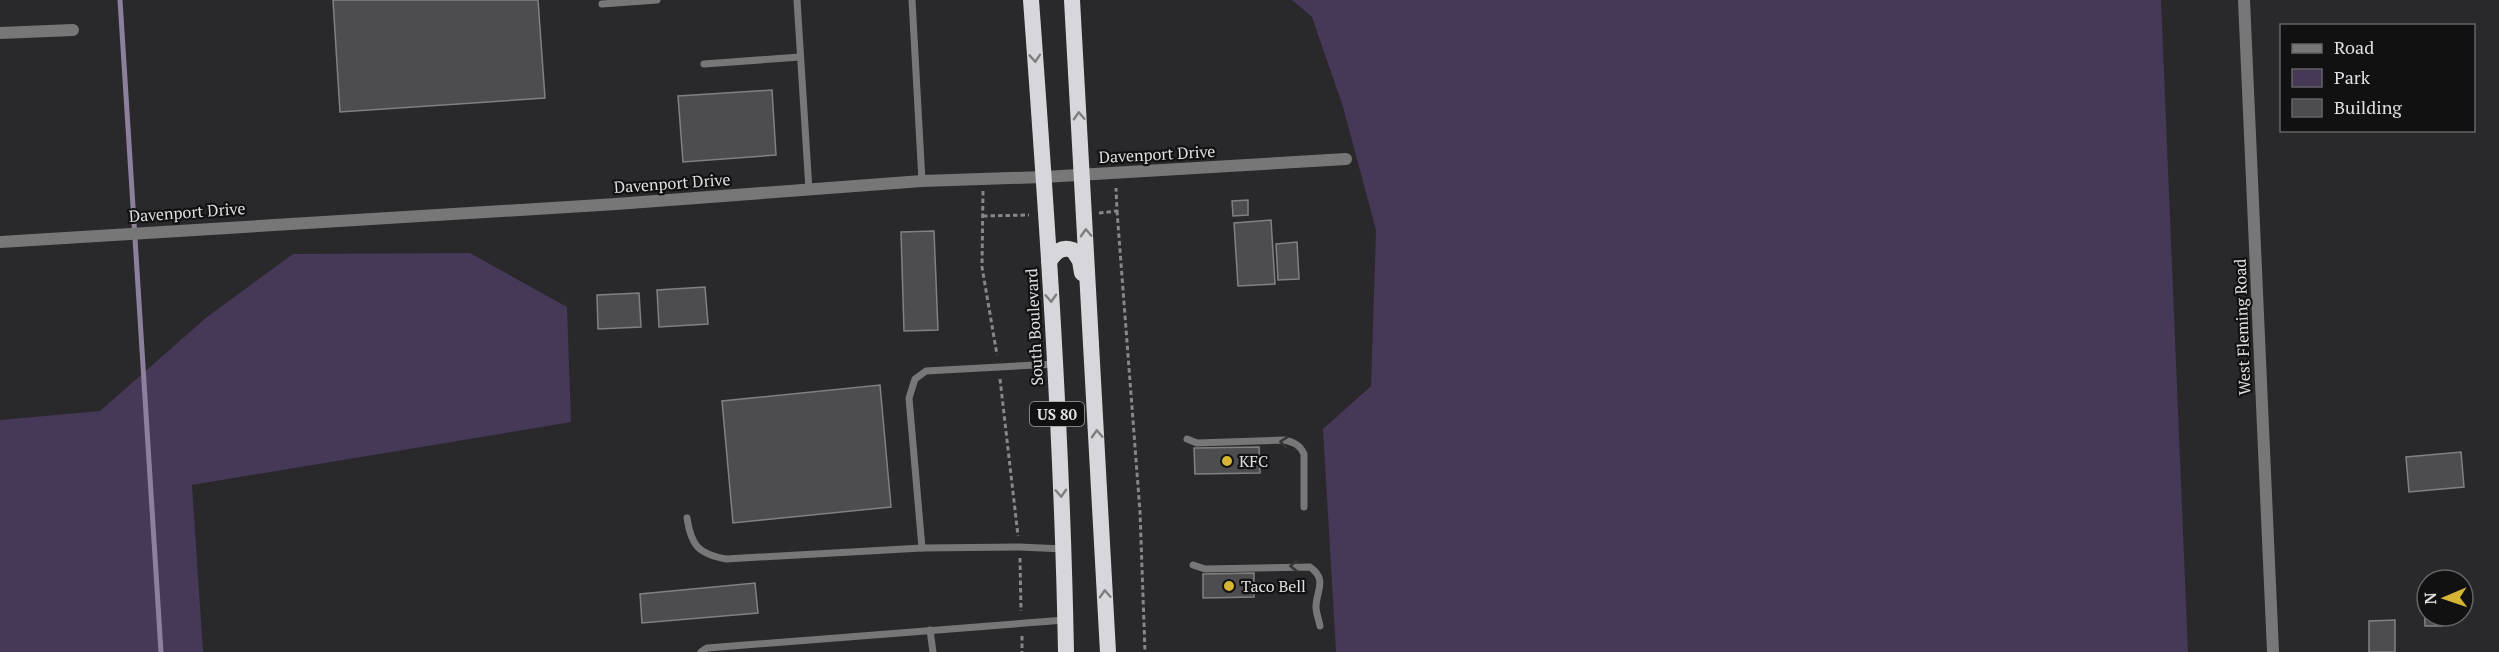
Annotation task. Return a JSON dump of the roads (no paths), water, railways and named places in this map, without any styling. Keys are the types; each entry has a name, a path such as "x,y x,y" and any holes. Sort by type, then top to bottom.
{"highway":[{"name":"South Boulevard","path":"1031,0 1044,177 1064,549 1066,652"},
{"name":"US 80","path":"1072,0 1108,652"},
{"path":"1048,261 1058,250 1066,248 1073,250 1080,261 1092,333"}],"street":[{"name":"West Fleming Road","path":"2244,0 2273,652"},
{"path":"0,33 73,30"},
{"name":"Davenport Drive","path":"0,242 616,204 922,181 1044,177 1346,159"}],"lane":[{"path":"602,4 657,0"},
{"path":"797,0 809,190"},
{"path":"912,0 922,181"},
{"path":"704,64 800,57"},
{"path":"922,548 909,398 915,379 926,371 1054,364"},
{"path":"1187,439 1197,443 1284,440 1294,442 1304,454 1304,507"},
{"path":"687,518 690,538 700,550 726,559 922,548 1064,549"},
{"path":"1193,565 1205,569 1310,567 1317,572 1320,581 1320,593 1316,606 1320,626"},
{"path":"700,652 707,648 1065,620"},
{"path":"930,630 933,652"}],"waterway":[{"path":"120,0 161,652"}],"place":[{"name":"KFC","path":"1227,461"},
{"name":"Taco Bell","path":"1229,586"}]}
